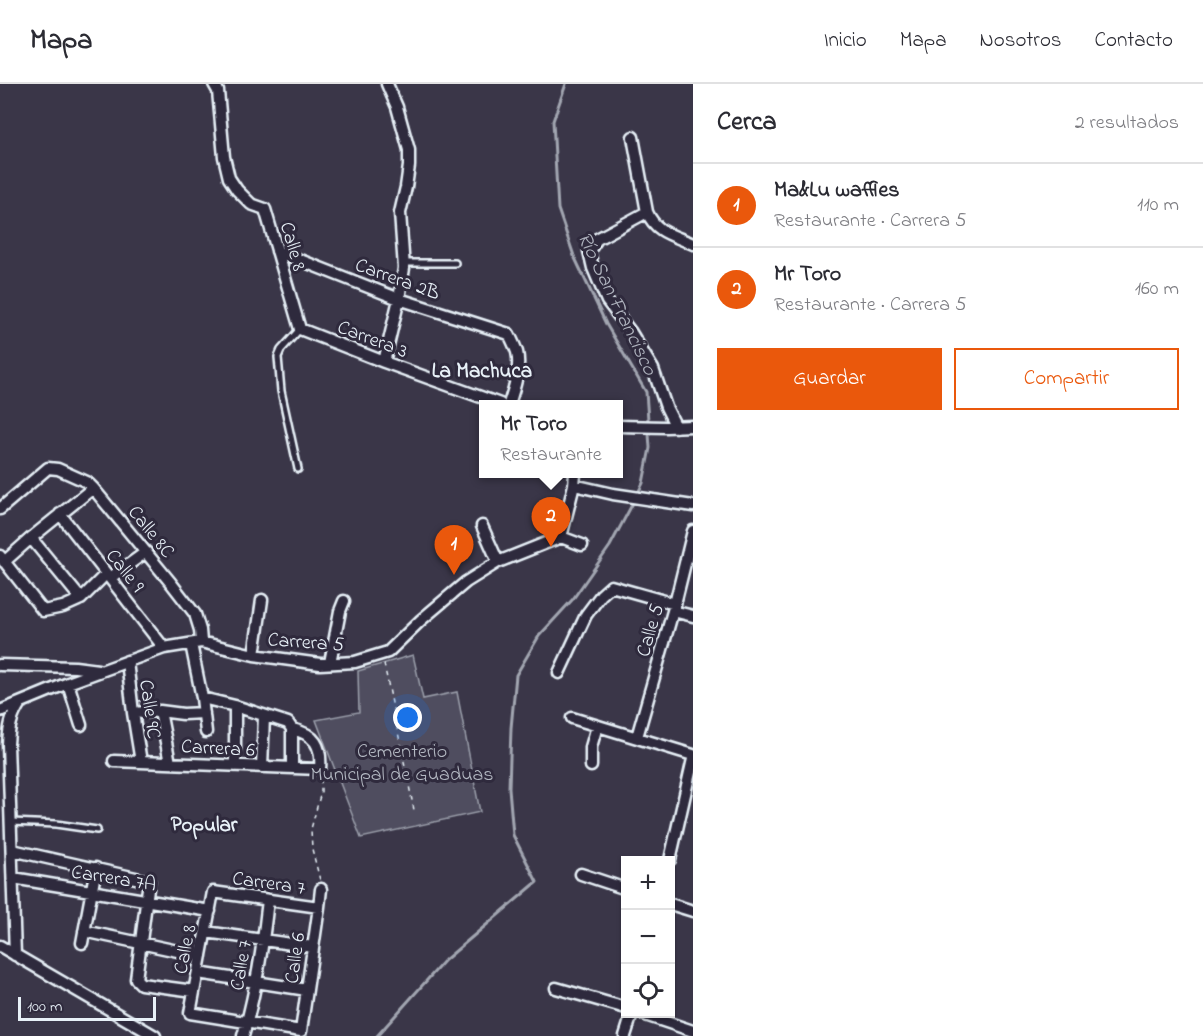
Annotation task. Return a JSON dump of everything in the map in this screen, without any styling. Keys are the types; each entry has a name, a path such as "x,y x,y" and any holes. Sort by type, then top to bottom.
{"street":[{"name":"Calle 8","path":"214,84 218,91 224,157 229,178 251,204 265,208 300,329"},
{"path":"384,362 405,262 400,213 410,166 409,150 397,107 387,84"},
{"path":"633,137 647,212 652,223 661,230 693,244"},
{"path":"647,212 597,239 589,251 593,268 607,301 653,369 671,427"},
{"name":"Carrera 2B","path":"277,251 399,299 509,334 517,353 517,372 511,400"},
{"name":"Carrera 3","path":"300,329 487,400"},
{"path":"623,426 693,426"},
{"name":"Calle 8C","path":"0,509 48,468 58,469 87,482 195,614 200,630 196,643"},
{"path":"582,545 561,537 574,479 613,494 693,506"},
{"path":"93,488 2,559 43,611 63,607 81,598 108,576 146,552"},
{"name":"Calle 9","path":"60,514 164,648"},
{"path":"482,526 498,562"},
{"name":"Calle 5","path":"637,737 674,608 689,567 693,531"},
{"name":"Carrera 5","path":"0,711 164,648 196,643 254,655 320,664 356,662 382,654 388,652 466,582 498,562 561,537"},
{"path":"31,538 81,598"},
{"path":"559,673 586,615 611,585 693,616"},
{"path":"254,655 262,600"},
{"path":"330,663 344,601"},
{"path":"196,643 206,732"},
{"name":"Calle 9C","path":"127,662 141,762"},
{"path":"0,665 75,667 101,671"},
{"path":"68,683 81,725"},
{"path":"202,698 235,706 304,732 312,737 318,747 321,758 320,769"},
{"path":"15,955 8,744 9,727 20,703"},
{"path":"235,706 235,766"},
{"path":"133,713 160,711 183,714 204,713"},
{"path":"160,711 170,763"},
{"path":"262,767 264,716"},
{"path":"572,718 637,737 693,757 671,856"},
{"path":"290,726 292,768"},
{"path":"591,766 591,747 597,726"},
{"name":"Carrera 6","path":"114,761 320,769"},
{"path":"12,850 149,881 136,979 141,984 194,991"},
{"path":"82,943 96,868"},
{"path":"580,874 621,887"},
{"name":"Carrera 7A","path":"13,878 210,911"},
{"name":"Calle 6","path":"247,1022 301,1032 321,889"},
{"name":"Calle 8","path":"213,892 190,1012 247,1022"},
{"name":"Carrera 7","path":"213,892 319,908"},
{"name":"Calle 7","path":"243,1036 256,982 268,900"},
{"path":"675,905 693,910"},
{"path":"84,931 201,956"},
{"path":"206,932 313,947"},
{"path":"0,946 155,1036"},
{"path":"198,973 307,990"},
{"path":"556,988 621,1007"},
{"path":"625,1036 631,1018"},
{"path":"654,1018 693,1031"}],"lane":[{"path":"405,262 455,263"},
{"path":"298,468 281,391 278,357 281,350 300,329"},
{"path":"11,822 56,824 97,830"}],"path":[{"path":"382,654 414,810"},
{"path":"320,769 321,792 311,829 312,849 321,889"}],"green space":[{"name":"Cementerio Municipal de Guaduas","path":"413,655 423,699 457,692 480,812 361,838 316,720 359,712 358,671"}],"building":[{"path":"153,700 154,710 137,712 136,701"}],"waterway":[{"name":"Río San Francisco","path":"566,84 553,121 558,209 574,256 606,324 646,392 650,448 643,483 637,495"},
{"name":"Río San Francisco","path":"377,1036 445,960 537,882 513,835 509,788 516,675 539,636 573,599 610,546 634,501"}],"place":[{"name":"Mr Toro","path":"551,547"},
{"name":"Ma&Lu waffles","path":"454,575"}],"district":[{"name":"La Machuca","path":"482,370"},
{"name":"Popular","path":"204,824"}]}
